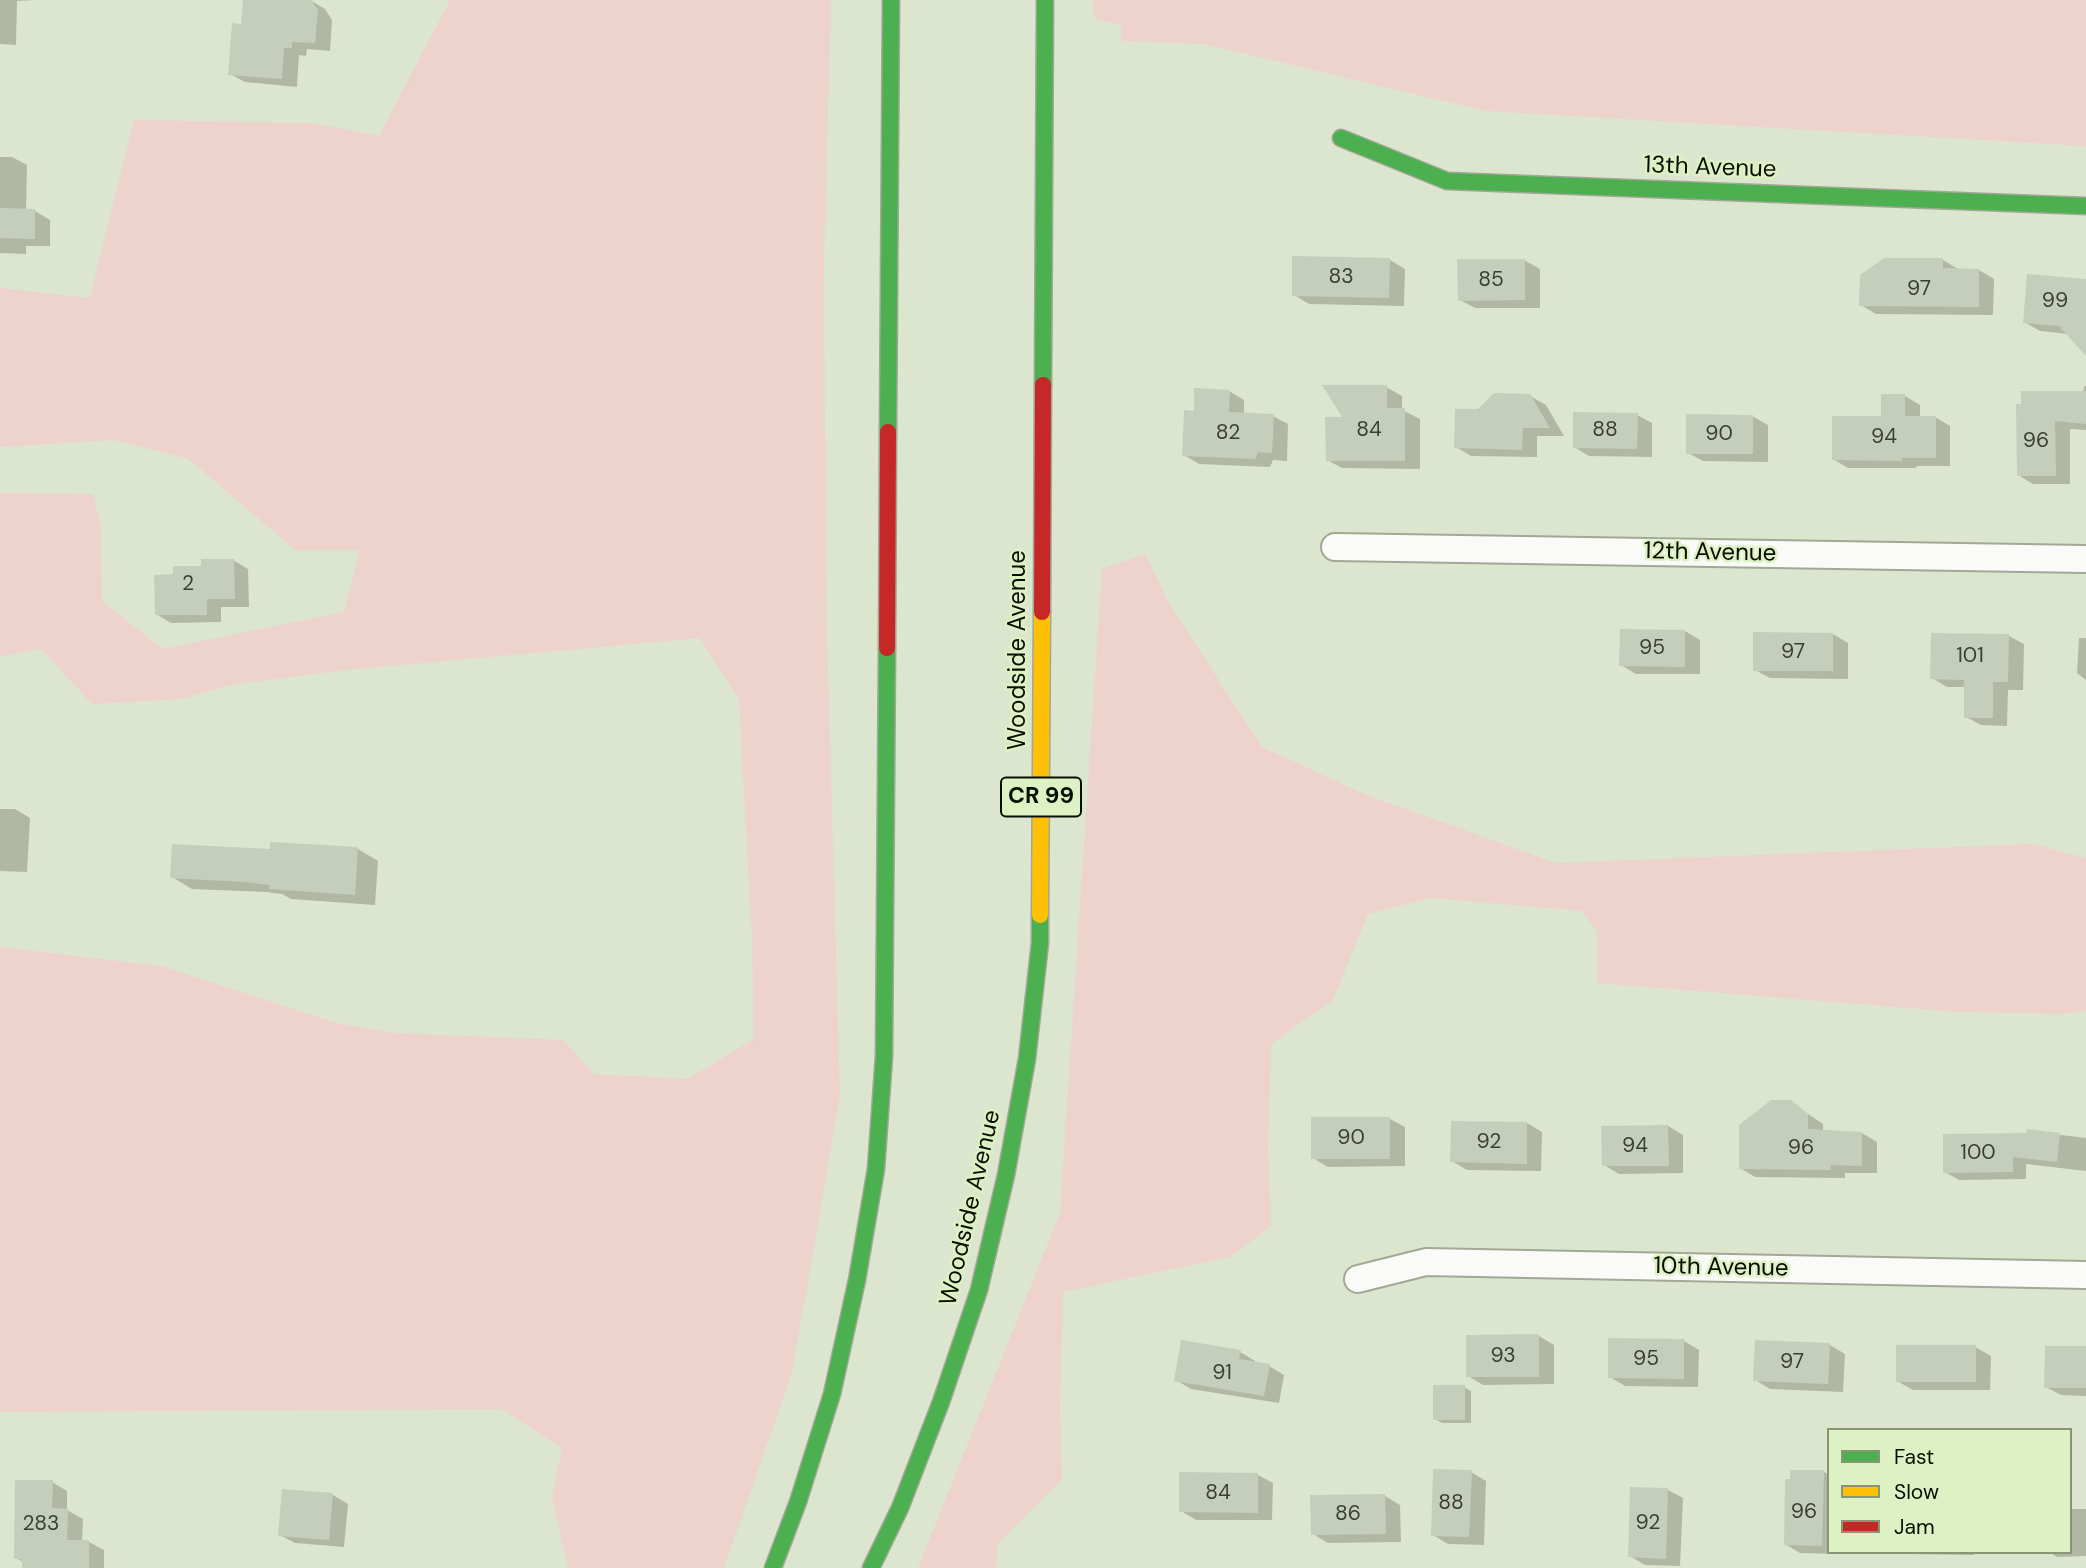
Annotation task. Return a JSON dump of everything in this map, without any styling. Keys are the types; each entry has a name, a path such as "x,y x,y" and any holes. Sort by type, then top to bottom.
{"main road":[{"path":"773,1568 798,1502 832,1394 857,1280 876,1169 884,1056 891,0"},
{"name":"Woodside Avenue","path":"871,1568 900,1508 937,1414 979,1290 1006,1175 1027,1059 1040,943 1045,0"},
{"name":"13th Avenue","path":"1341,138 1447,181 2086,206"}],"street":[{"name":"12th Avenue","path":"1335,547 2086,559"},
{"name":"10th Avenue","path":"1358,1279 1426,1262 2086,1275"}],"shaded area":[{"path":"450,0 831,0 824,263 826,598 840,1096 792,1373 724,1568 568,1568 552,1497 562,1448 501,1409 0,1412 0,947 161,966 337,1023 395,1033 563,1040 594,1074 688,1079 754,1039 752,939 739,700 700,638 345,670 230,685 182,699 92,704 41,649 0,656 0,493 93,494 101,526 102,601 163,649 344,612 360,550 295,550 189,459 113,440 0,447 0,288 90,298 134,120 312,123 379,136"},
{"path":"1093,0 2086,0 2086,146 1486,111 1204,44 1122,41 1121,25 1094,18"},
{"path":"1145,554 1170,605 1262,747 1364,794 1556,863 2033,844 2086,858 2086,1011 2061,1014 1958,1012 1597,983 1597,931 1582,911 1431,898 1368,914 1333,1000 1271,1044 1268,1149 1271,1226 1230,1257 1063,1292 1060,1407 1062,1479 998,1543 996,1568 918,1568 1060,1213 1102,569"}],"building":[{"path":"243,0 311,0 318,10 315,43 292,42 292,48 284,48 282,79 228,75 232,23 241,24"},
{"path":"0,208 35,209 35,239 0,238"},
{"path":"1292,256 1390,258 1389,298 1292,296"},
{"path":"1884,258 1943,258 1943,268 1979,269 1979,307 1859,306 1860,275"},
{"path":"1457,259 1525,259 1525,300 1458,301"},
{"path":"2027,274 2086,279 2086,356 2059,326 2023,323"},
{"path":"1322,385 1387,385 1387,408 1405,408 1405,461 1326,461 1325,417 1342,417"},
{"path":"1194,388 1230,390 1229,412 1274,414 1272,453 1258,452 1255,459 1182,456 1184,410 1194,411"},
{"path":"2021,391 2086,391 2086,424 2055,421 2056,476 2017,476 2016,404 2021,404"},
{"path":"1494,393 1530,394 1550,428 1523,428 1522,450 1454,448 1455,409 1478,409"},
{"path":"1881,394 1905,394 1905,416 1936,416 1936,458 1902,458 1902,461 1832,460 1832,416 1881,416"},
{"path":"1573,412 1638,413 1637,449 1573,448"},
{"path":"1686,414 1753,415 1753,454 1686,454"},
{"path":"201,559 234,559 235,599 207,599 207,615 155,615 154,575 173,574 173,566 201,566"},
{"path":"1620,629 1685,630 1685,667 1619,666"},
{"path":"1753,632 1833,633 1833,671 1753,671"},
{"path":"1931,633 2009,634 2008,682 1993,682 1993,718 1964,718 1964,680 1930,679"},
{"path":"270,842 358,847 355,895 269,889 270,885 245,882 170,878 172,844 270,849"},
{"path":"1771,1100 1791,1100 1808,1114 1808,1129 1862,1132 1862,1166 1830,1165 1831,1170 1739,1169 1739,1125"},
{"path":"1311,1117 1390,1117 1390,1159 1311,1159"},
{"path":"1451,1121 1527,1122 1527,1164 1450,1162"},
{"path":"1668,1125 1669,1166 1602,1166 1601,1126"},
{"path":"2027,1129 2060,1133 2057,1162 2013,1157 2013,1172 1943,1173 1943,1134 2026,1133"},
{"path":"1539,1334 1539,1377 1466,1377 1466,1335"},
{"path":"1608,1338 1684,1339 1684,1379 1608,1378"},
{"path":"1181,1340 1241,1350 1239,1359 1270,1364 1264,1396 1174,1381"},
{"path":"1755,1340 1830,1343 1828,1384 1753,1381"},
{"path":"1896,1345 1976,1345 1976,1382 1896,1382"},
{"path":"2045,1346 2086,1346 2086,1388 2044,1388"},
{"path":"1433,1385 1465,1385 1465,1420 1433,1420"},
{"path":"1433,1469 1472,1470 1469,1537 1431,1536"},
{"path":"1790,1470 1824,1470 1822,1546 1784,1545 1785,1479 1790,1479"},
{"path":"1179,1472 1258,1473 1258,1513 1179,1512"},
{"path":"15,1480 53,1480 52,1508 68,1509 67,1540 89,1540 89,1568 22,1568 22,1559 14,1559"},
{"path":"1630,1487 1668,1488 1666,1559 1628,1557"},
{"path":"282,1489 333,1493 329,1540 278,1536"},
{"path":"1385,1494 1386,1534 1311,1535 1310,1495"}],"traffic: fast":[{"path":"888,432 891,0"},
{"path":"1043,385 1045,0"},
{"path":"1341,138 1447,181 2086,206"},
{"path":"773,1568 798,1502 832,1394 857,1280 876,1169 884,1056 887,648"},
{"path":"871,1568 900,1508 941,1402 979,1290 1006,1175 1027,1059 1040,943 1040,915"}],"traffic: slow":[{"path":"1040,915 1042,612"}],"traffic: jam":[{"path":"1042,612 1043,385"},
{"path":"887,648 888,432"}]}
